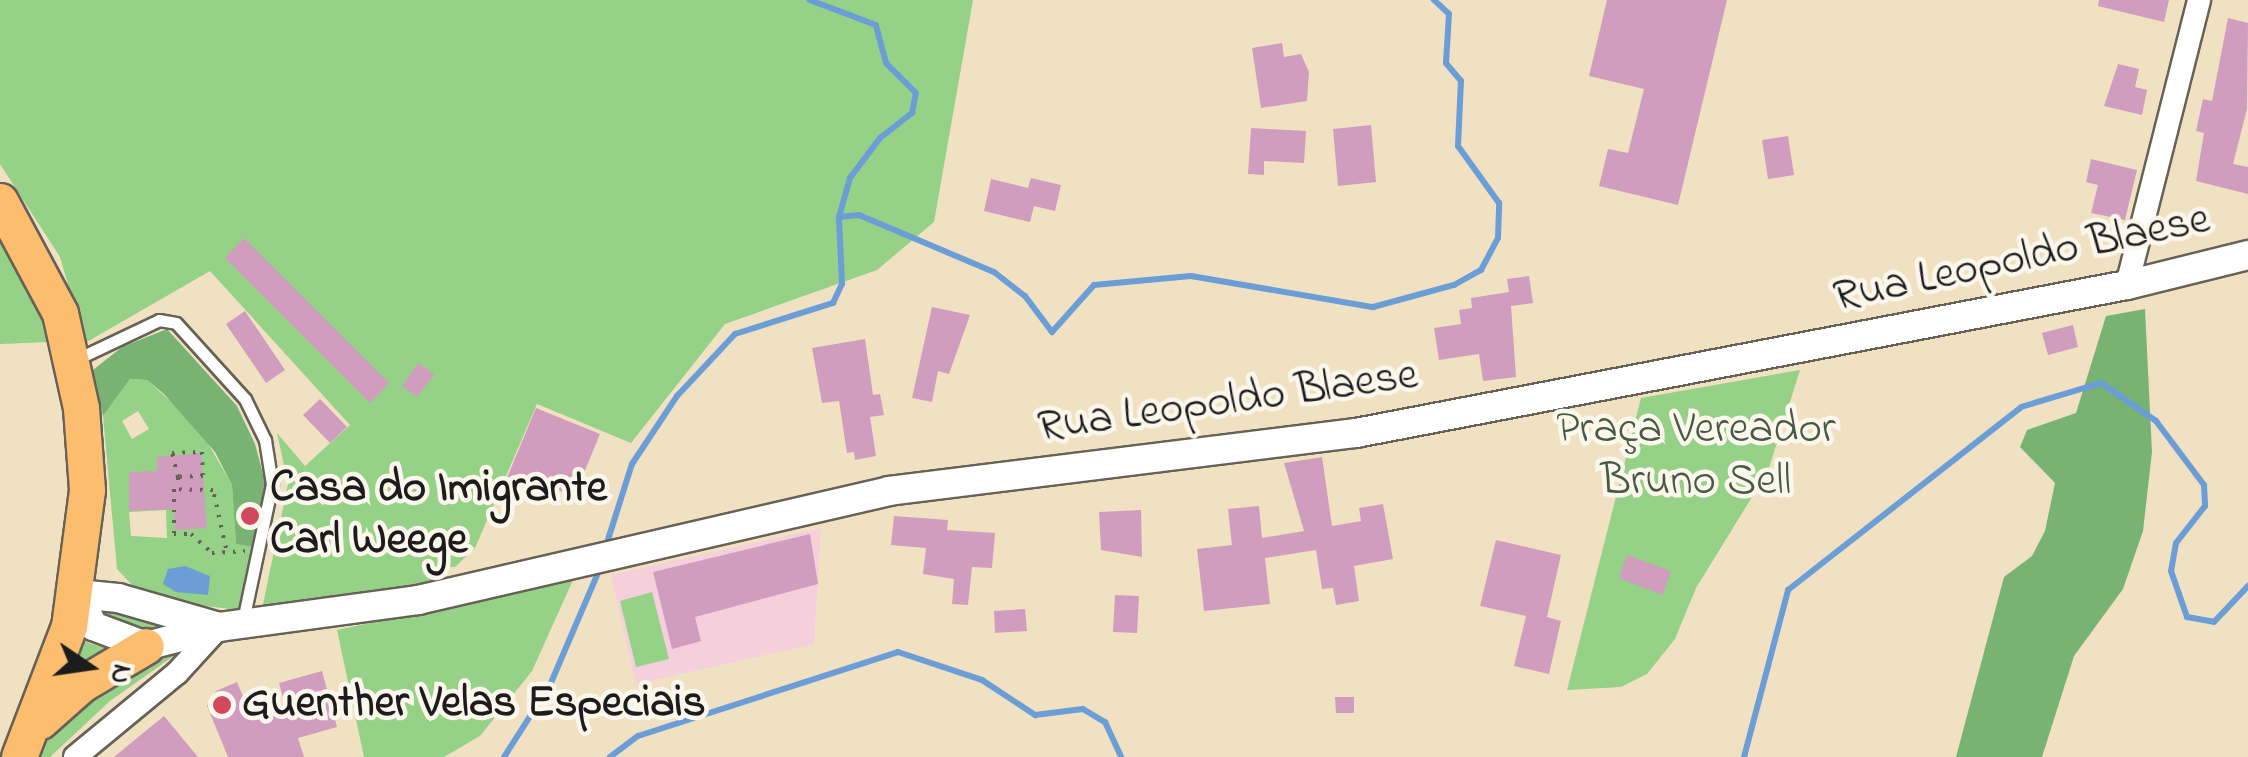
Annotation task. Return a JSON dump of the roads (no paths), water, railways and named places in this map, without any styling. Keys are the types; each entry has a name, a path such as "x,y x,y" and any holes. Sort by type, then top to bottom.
{"main road":[{"path":"0,202 42,270 74,361 87,490 77,594 26,743"},
{"path":"26,743 82,684 146,646"}],"street":[{"path":"2127,285 2198,0"},
{"name":"Rua Leopoldo Blaese","path":"146,646 231,626 361,611 889,490 1356,433 2127,285 2248,256"},
{"path":"77,594 93,626 146,646"},
{"name":"Rua Leopoldo Blaese","path":"77,594 118,598 231,626"},
{"path":"75,757 231,626"}],"lane":[{"path":"74,361 159,320 176,323 245,399 265,440 272,484 231,626"}],"water":[{"path":"185,566 210,576 208,595 176,592 163,584 168,569"}],"waterway":[{"path":"605,549 632,464 677,396 735,334 833,303 842,284 839,217 850,178 880,138 912,113 916,93 886,63 876,25 810,0"},
{"path":"839,217 859,215 994,272 1025,296 1052,332 1094,285 1191,276 1373,307 1454,285 1481,270 1498,238 1499,203 1458,146 1461,81 1446,63 1449,14 1434,0"},
{"path":"1744,757 1788,590 2021,407 2101,383 2156,421 2204,485 2205,506 2176,543 2171,571 2187,617 2214,622 2248,586"},
{"path":"504,757 550,685 601,566"},
{"path":"610,757 638,736 898,652 982,680 1035,715 1083,709 1105,722 1121,757"}],"place":[{"name":"Casa do Imigrante Carl Weege","path":"250,516"},
{"name":"Guenther Velas Especiais","path":"222,705"}],"park label":[{"name":"Praça Vereador Bruno Sell","path":"1696,457"}]}
